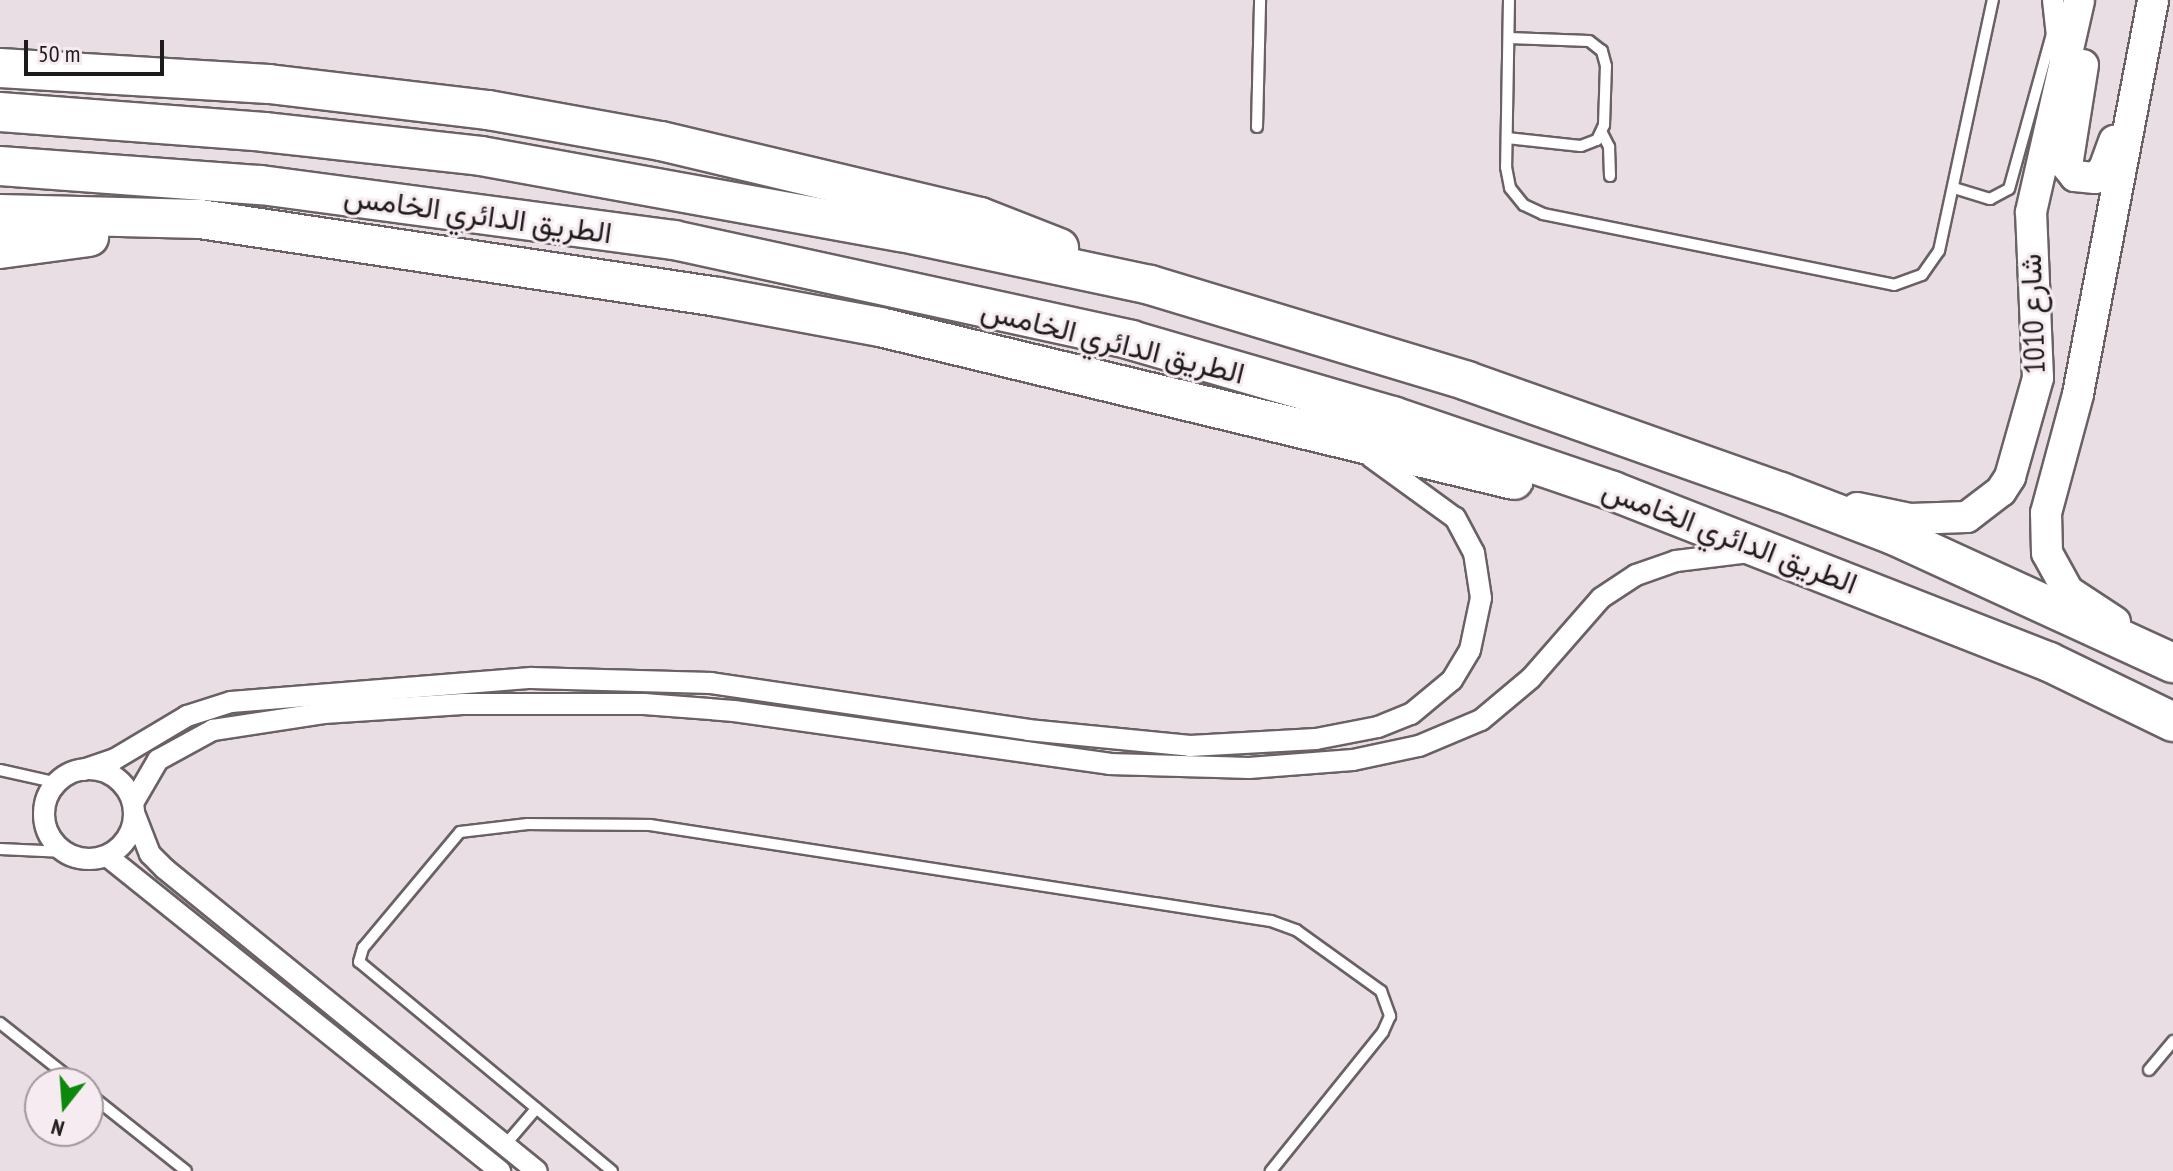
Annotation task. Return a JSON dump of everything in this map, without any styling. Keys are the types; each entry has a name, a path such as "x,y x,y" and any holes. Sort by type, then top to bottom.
{"highway":[{"path":"0,50 160,76"},
{"path":"0,68 160,76 377,95 661,141 980,217 1150,285"},
{"name":"الطريق الدائري الخامس","path":"0,112 264,132 481,156 870,226 1150,285 1467,381 1781,492 1893,535 2173,663"},
{"name":"الطريق الدائري الخامس","path":"0,166 261,185 674,240 1131,340 1393,416 1700,523 2049,662 2173,722"},
{"path":"0,214 200,219 880,327 1348,442 1700,523"},
{"path":"0,249 116,235 352,242"}],"street":[{"path":"2053,0 2053,28 2062,72"},
{"name":"شارع 1010","path":"1781,492 1910,519 1950,520 1979,511 2001,491 2020,452 2038,378 2029,252 2031,212 2079,0"},
{"path":"2096,0 2065,160 2070,172 2088,179 2100,174 2107,163 2152,0"},
{"name":"شارع 1010","path":"2152,0 2078,394 2046,513 2047,553 2068,591 2173,654"},
{"path":"1348,442 1425,491 1455,518 1479,568 1480,616 1462,666 1426,705 1378,727 1316,739 1222,746 1127,743 771,689 651,679 531,678 231,702 187,716 115,759 58,783 44,815 52,840 65,852 86,859 107,856 124,843 134,808 158,760 213,730 324,713 463,704 644,704 734,711 1109,764 1249,768 1320,763 1419,746 1481,720 1531,678 1594,604 1636,575 1676,561 1770,549"},
{"path":"1316,739 1320,763"},
{"path":"83,770 114,777 134,808 150,854 165,869 505,1145 524,1167"},
{"path":"107,856 500,1171"}],"lane":[{"path":"1257,127 1260,0"},
{"path":"1509,0 1507,138 1510,188 1533,210 1881,285 1908,282 1932,264 1954,188 1993,0"},
{"path":"1954,188 1990,199 2009,189 2053,28"},
{"path":"1509,38 1581,40 1596,45 1606,66 1602,133 1609,147 1610,176"},
{"path":"1507,138 1581,146 1602,133"},
{"path":"0,770 58,783"},
{"path":"612,1171 366,971 360,952 460,832 528,824 650,825 1271,921 1296,930 1381,991 1390,1016 1383,1032 1271,1171"},
{"path":"0,849 65,852"},
{"path":"0,1023 56,1067"},
{"path":"2149,1070 2173,1041"},
{"path":"104,1106 186,1171"},
{"path":"505,1145 536,1109"}]}
